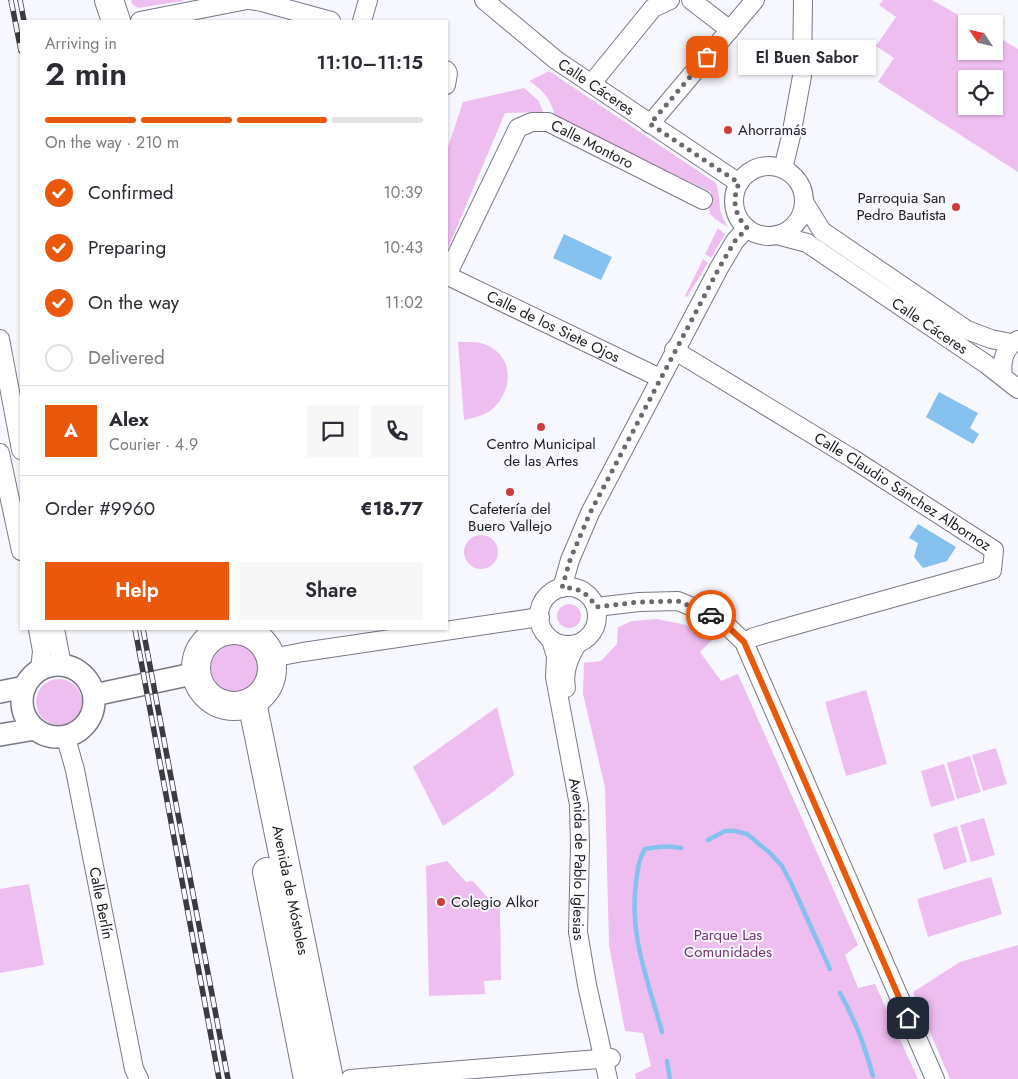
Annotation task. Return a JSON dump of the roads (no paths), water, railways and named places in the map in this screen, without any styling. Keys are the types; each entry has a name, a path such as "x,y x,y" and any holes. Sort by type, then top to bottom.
{"main road":[{"path":"98,0 100,20"},
{"path":"109,0 116,20"},
{"path":"227,631 249,633 259,639 267,648 271,658 272,671 269,684 262,695 243,704 223,705 205,693 199,684 197,662 201,651 207,642 227,631"},
{"name":"Avenida de Móstoles","path":"243,704 308,1079"},
{"name":"Avenida de Móstoles","path":"243,704 329,1079"}],"street":[{"path":"145,20 249,0 327,20"},
{"path":"362,20 368,0"},
{"name":"Calle Cáceres","path":"484,0 556,60 739,183"},
{"path":"592,83 648,4 670,0"},
{"path":"691,0 730,30"},
{"path":"650,124 755,0"},
{"path":"783,169 802,76 803,0"},
{"name":"Calle Montoro","path":"448,273 518,128 532,122 548,122 703,200"},
{"path":"764,166 774,166 783,169 792,174 799,182 804,202 802,213 796,223 788,230 777,235 766,236 756,233 747,228 736,212 734,202 739,183 746,175 764,166"},
{"name":"Calle Cáceres","path":"804,202 822,231 967,330 991,339 1015,341"},
{"path":"562,588 570,560 590,513 674,350 719,268 735,241 747,228"},
{"name":"Calle Cáceres","path":"777,235 806,243 1004,376 1018,389"},
{"name":"Calle de los Siete Ojos","path":"448,275 660,378"},
{"path":"0,339 20,445"},
{"path":"1004,376 1001,366 1003,358 1015,341"},
{"name":"Calle Claudio Sánchez Albornoz","path":"674,350 853,459 994,550 992,570 754,637 744,642"},
{"path":"0,453 20,546"},
{"path":"562,588 571,588 586,594 596,607 596,624 592,632 586,639 577,644 559,644 551,640 541,626 541,607 546,598 562,588"},
{"path":"596,607 639,602 678,601 719,618 744,642 935,1079"},
{"path":"271,658 540,617"},
{"path":"38,630 42,651 40,670"},
{"path":"55,630 62,665"},
{"name":"Avenida de Pablo Iglesias","path":"551,640 556,656 555,677 579,805 578,932 587,985 614,1079"},
{"name":"Avenida de Pablo Iglesias","path":"577,644 569,658 565,678 587,804 590,847 588,931 607,1059 608,1079"},
{"path":"62,665 74,668 83,675 90,684 94,695 94,707 90,718 83,728 66,738 52,737 35,729 27,720 22,698 25,687 31,677 40,670 62,665"},
{"path":"94,695 197,673"},
{"path":"0,692 25,687"},
{"path":"0,735 35,729"},
{"name":"Calle Berlín","path":"66,738 135,1076"},
{"path":"350,1079 607,1059"}],"water":[{"path":"564,234 612,257 601,280 553,258"},
{"path":"939,392 978,413 970,428 979,434 973,444 926,417"},
{"path":"918,524 956,547 947,561 923,568 914,557 918,543 909,538"}],"waterway":[{"path":"708,840 725,831 735,831 747,834 770,853 782,866 791,883 830,969"},
{"path":"662,1032 637,940 635,921 636,882 640,861 645,849 663,846 681,848"},
{"path":"840,993 859,1033 873,1076"},
{"path":"667,1061 670,1079"}],"railway":[{"path":"11,0 20,46"},
{"path":"20,0 24,20"},
{"path":"135,630 219,1079"},
{"path":"143,630 228,1079"}],"place":[{"name":"El Buen Sabor","path":"707,57"},
{"name":"Ahorramás","path":"728,130"},
{"name":"Parroquia San Pedro Bautista","path":"956,207"},
{"name":"Centro Municipal de las Artes","path":"541,427"},
{"name":"Cafetería del Buero Vallejo","path":"510,492"},
{"name":"Colegio Alkor","path":"441,902"}],"park label":[{"name":"Parque Las Comunidades","path":"728,944"}]}
